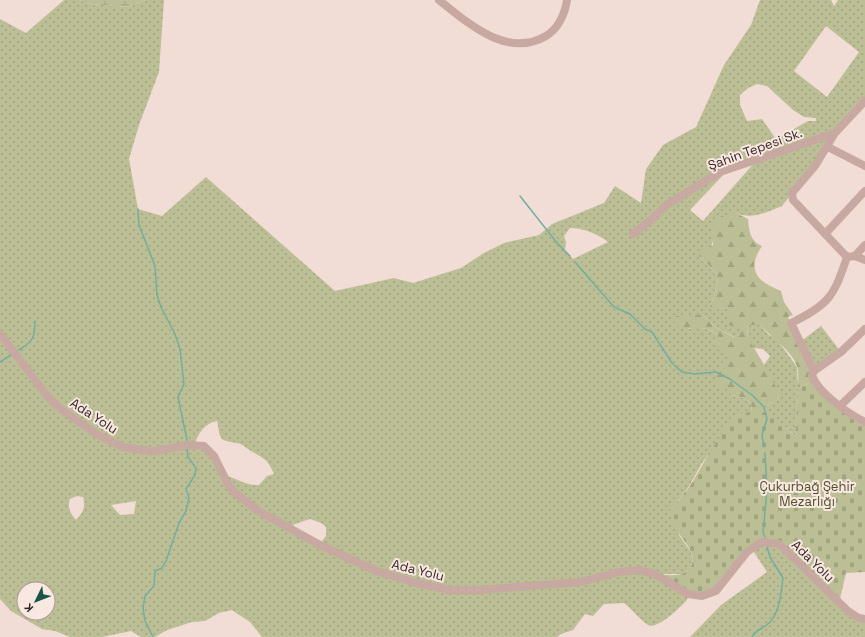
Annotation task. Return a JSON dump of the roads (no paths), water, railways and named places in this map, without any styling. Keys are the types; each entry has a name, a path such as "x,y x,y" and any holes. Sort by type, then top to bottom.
{"street":[{"path":"439,0 472,26 496,39 512,43 540,40 550,34 564,14 567,0"},
{"name":"Şahin Tepesi Sk.","path":"633,234 650,221 665,206 720,172 835,133 865,101"},
{"path":"835,133 828,147 815,166 792,193 793,200 825,234 851,257 865,260"},
{"path":"828,147 865,166"},
{"path":"825,234 865,191"},
{"path":"814,371 791,323 814,312 830,298 851,257 865,245"},
{"path":"865,329 841,352 814,371 812,376 819,388 840,406 865,422"},
{"name":"Ada Yolu","path":"0,334 12,348 34,381 48,397 62,410 98,435 123,447 141,450 155,451 195,444 204,446 214,456 228,484 234,492 251,506 299,535 376,571 397,578 435,588 462,591 580,582 619,572 639,570 655,574 688,594 702,596 716,591 747,552 761,542 779,544 848,611 859,618 865,619"},
{"path":"840,406 865,382"}],"waterway":[{"path":"520,196 557,243 570,256"},
{"path":"138,209 139,225 155,266 157,295 161,307 175,334 180,349 184,384 178,397 187,440"},
{"path":"575,262 614,307 630,314 645,329 652,332 672,363 682,372 694,374 716,372 730,379 752,395 764,407 767,419 762,435 764,447"},
{"path":"19,350 27,344 34,335 35,321"},
{"path":"0,362 11,355"},
{"path":"153,637 145,621 143,608 145,596 154,586 155,571 162,568 166,561 179,523 186,511 189,498 186,489 195,475 196,468 188,457 187,448"},
{"path":"765,453 767,490 763,532 765,537"},
{"path":"752,637 773,619 781,596 783,578 770,557 767,547"}],"park label":[{"name":"Çukurbağ Şehir Mezarlığı","path":"807,494"}]}
